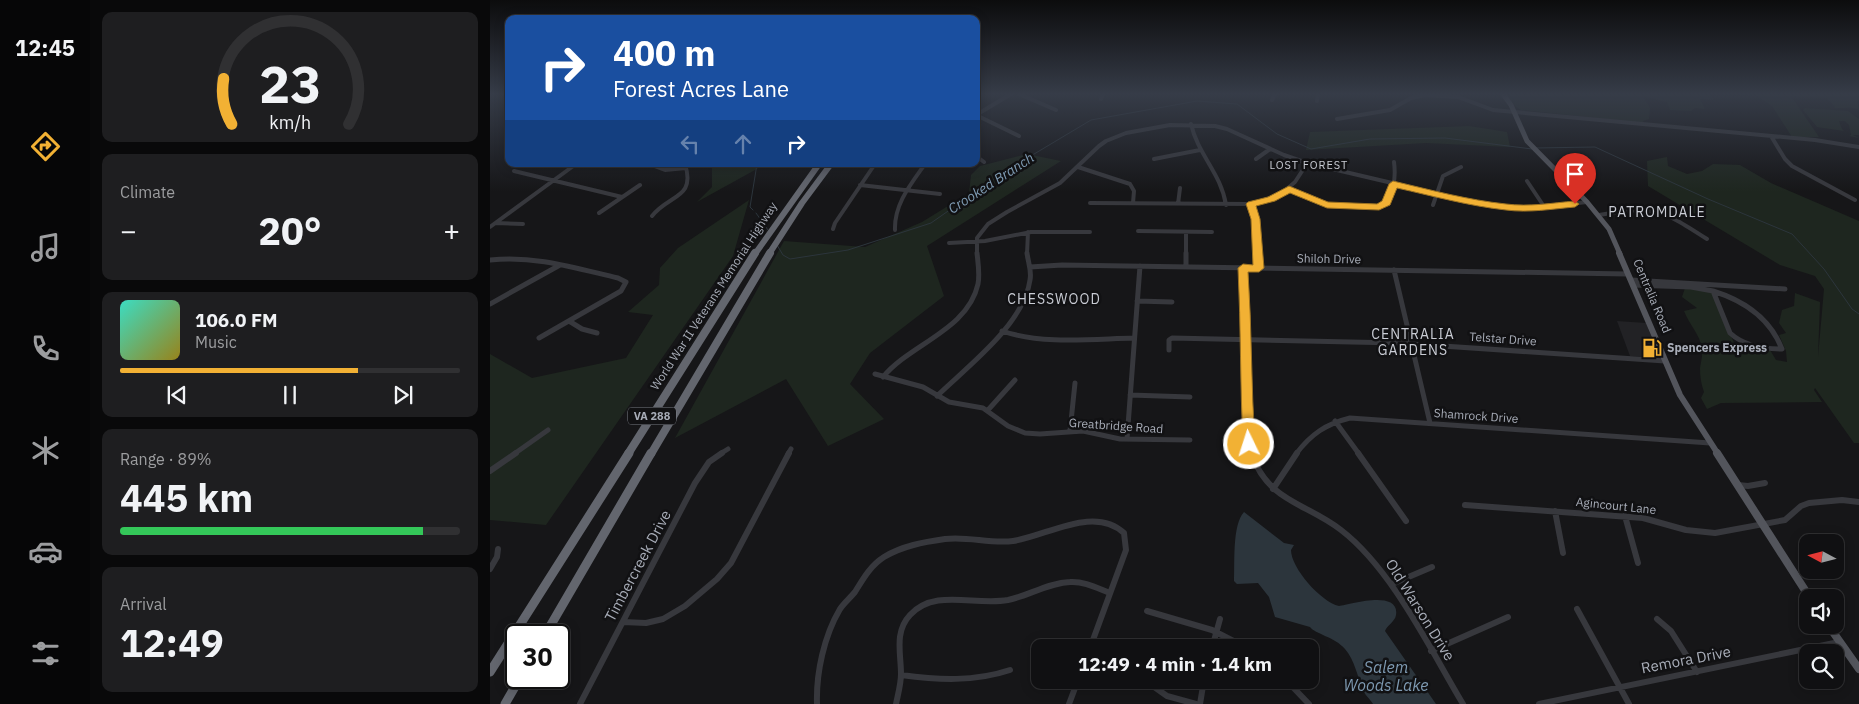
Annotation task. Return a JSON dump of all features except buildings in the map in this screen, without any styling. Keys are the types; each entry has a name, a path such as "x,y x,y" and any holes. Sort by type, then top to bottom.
{"highway":[{"name":"World War II Veterans Memorial Highway","path":"490,672 763,241 817,167"},
{"name":"World War II Veterans Memorial Highway","path":"551,624 764,260 796,211 829,167"},
{"path":"505,704 514,689"}],"main road":[{"name":"Centralia Road","path":"1520,127 1531,145 1587,202 1612,236 1680,395 1804,589"},
{"path":"1834,634 1859,669"}],"street":[{"path":"1000,127 1019,136"},
{"path":"883,377 901,357 934,338 970,302 976,293 980,276 976,242 981,231 992,221 1060,183 1078,168 1098,146 1114,137 1160,127"},
{"path":"1192,127 1194,139 1223,185 1226,205"},
{"path":"1219,127 1308,162 1436,194 1495,206 1545,208 1587,202"},
{"path":"1678,127 1833,142 1859,147"},
{"path":"1772,136 1785,159 1792,166 1855,200"},
{"path":"1256,159 1270,148"},
{"path":"1154,159 1200,150"},
{"path":"980,159 984,162"},
{"path":"1090,203 1251,204 1272,199 1289,189 1298,180 1308,162"},
{"path":"1289,189 1327,205 1379,207 1386,203 1393,184 1396,173 1394,162"},
{"path":"490,227 572,167"},
{"path":"657,167 665,170 680,167"},
{"path":"652,216 656,210 686,187 689,178 685,167"},
{"path":"833,229 835,222 873,167"},
{"path":"895,230 896,213 923,167"},
{"path":"1433,205 1443,174 1461,167"},
{"path":"1078,168 1128,183 1134,191 1133,203"},
{"path":"514,172 622,197"},
{"path":"1528,181 1545,208"},
{"path":"600,212 640,185"},
{"path":"860,186 940,194"},
{"path":"1178,204 1180,188"},
{"path":"1251,204 1256,219 1259,268"},
{"path":"1599,216 1636,209 1651,210 1669,216 1707,239"},
{"path":"495,223 522,224"},
{"path":"937,396 1015,317 1025,298 1029,285 1028,232"},
{"path":"950,243 976,242 1028,232 1090,232"},
{"path":"1138,232 1212,232"},
{"path":"1186,232 1186,267"},
{"path":"490,260 521,258 618,278 626,283 621,291 539,338"},
{"path":"490,304 560,265"},
{"name":"Shiloh Drive","path":"1030,267 1041,265 1394,270 1631,279"},
{"path":"1127,439 1140,266"},
{"name":"Old Warson Drive","path":"1243,268 1247,340 1246,382 1249,444 1257,468 1273,489 1283,498 1317,514 1350,537 1370,556 1392,584 1462,704"},
{"path":"1394,270 1430,423"},
{"path":"1631,279 1785,289"},
{"path":"1631,279 1713,290 1736,300 1763,318 1776,332 1782,349 1753,344 1734,338 1730,333 1713,290"},
{"path":"1025,298 1049,301 1083,301"},
{"path":"1137,301 1172,302"},
{"path":"569,321 582,329 597,333"},
{"path":"1002,331 1014,336 1032,337 1134,338"},
{"name":"Telstar Drive","path":"1169,350 1172,338 1411,344 1665,361"},
{"name":"Greatbridge Road","path":"875,374 918,384 949,402 977,406 988,410 1008,426 1025,433 1040,434 1083,431 1127,439 1190,440"},
{"path":"988,410 1015,380"},
{"path":"1070,432 1075,383"},
{"path":"1130,395 1190,397"},
{"name":"Shamrock Drive","path":"1273,489 1310,435 1335,421 1358,418 1710,443"},
{"path":"1335,421 1406,521"},
{"path":"490,471 548,430"},
{"name":"Timbercreek Drive","path":"580,704 705,466 728,449"},
{"path":"622,622 648,624 663,619 721,576 731,563 790,449"},
{"path":"1738,486 1765,483"},
{"name":"Agincourt Lane","path":"1465,505 1625,516 1643,518 1686,530 1725,532 1762,523 1786,520 1801,506 1809,502 1842,500 1859,502"},
{"path":"1555,511 1563,553"},
{"path":"1625,516 1638,563"},
{"path":"817,704 818,679 837,616 857,590 868,569 893,552 946,539 966,538 996,542 1014,541 1066,525 1093,522 1112,524 1123,533 1127,546 1093,639"},
{"path":"490,568 497,557 498,549"},
{"path":"1392,584 1432,567"},
{"path":"896,704 901,676 899,644 901,630 914,611 932,600 946,598 982,602 1008,600 1070,582 1086,584 1110,593"},
{"path":"1577,609 1629,704"},
{"path":"1146,611 1216,631 1234,639"},
{"path":"1431,651 1508,617"},
{"path":"1214,639 1220,619"},
{"path":"1658,619 1671,631 1697,672"},
{"name":"Remora Drive","path":"1539,704 1839,642"},
{"path":"901,676 945,680 968,679 993,676 1010,670"},
{"path":"1069,704 1075,689"},
{"path":"1157,689 1167,696 1196,704"},
{"path":"1200,704 1202,689"},
{"path":"1295,689 1309,704"}],"shaded area":[{"path":"1474,127 1507,132 1510,147 1426,143 1306,150 1310,132"},
{"path":"1785,127 1812,127 1819,137 1792,137"},
{"path":"1817,127 1841,127 1844,131"},
{"path":"1849,127 1859,127 1859,135 1853,135 1859,138 1849,136 1851,135"},
{"path":"1027,154 1061,161 927,246 944,296 870,353 850,384 884,419 828,446 786,379 675,438 784,241 865,247 922,222 969,193 971,175 980,166"},
{"path":"1667,157 1668,166 1687,174 1702,171 1713,164 1740,165 1771,183 1859,221 1859,443 1854,443 1815,388 1814,390 1822,402 1721,403 1707,409 1701,398 1704,392 1700,371 1702,348 1684,311 1697,308 1682,297 1685,288 1711,291 1735,345 1770,350 1776,360 1787,362 1786,351 1779,335 1786,333 1779,323 1782,310 1794,306 1795,293 1820,302 1818,357 1824,289 1815,276 1780,265 1648,186 1647,161"},
{"path":"712,167 761,167 697,202 712,187"},
{"path":"749,200 733,256 546,525 490,520 490,354 532,378 626,358 653,315 628,312 659,285 660,268 678,248"},
{"path":"1617,321 1646,323 1660,358 1630,356"}],"water":[{"name":"Salem Woods Lake","path":"1244,512 1284,543 1294,545 1291,550 1292,557 1301,575 1324,598 1339,606 1363,601 1383,600 1390,602 1395,607 1396,615 1385,631 1436,704 1373,704 1363,690 1351,658 1341,645 1310,627 1275,617 1269,597 1258,583 1237,584 1234,581 1236,535 1240,518"}],"waterway":[{"name":"Crooked Branch","path":"777,245 783,255 790,259 848,250 931,223 1004,172 1080,127"},
{"name":"Crooked Branch","path":"1267,127 1277,134 1311,149 1370,139 1445,138 1532,149"},
{"name":"Crooked Branch","path":"1536,148 1595,147 1708,199 1792,234 1824,269 1852,309 1859,314"},
{"path":"753,210 750,207 757,167"},
{"path":"756,213 768,230"}],"place":[{"name":"Spencers Express","path":"1652,348"}],"district":[{"name":"LOST FOREST","path":"1309,165"},
{"name":"PATROMDALE","path":"1657,212"},
{"name":"CHESSWOOD","path":"1054,299"},
{"name":"CENTRALIA GARDENS","path":"1413,342"}],"route":[{"path":"1249,444 1246,401 1247,340 1243,268 1259,268 1256,219 1251,204 1272,199 1289,189 1327,205 1379,207 1386,203 1393,184 1470,202 1507,208 1537,208 1575,204"}]}
